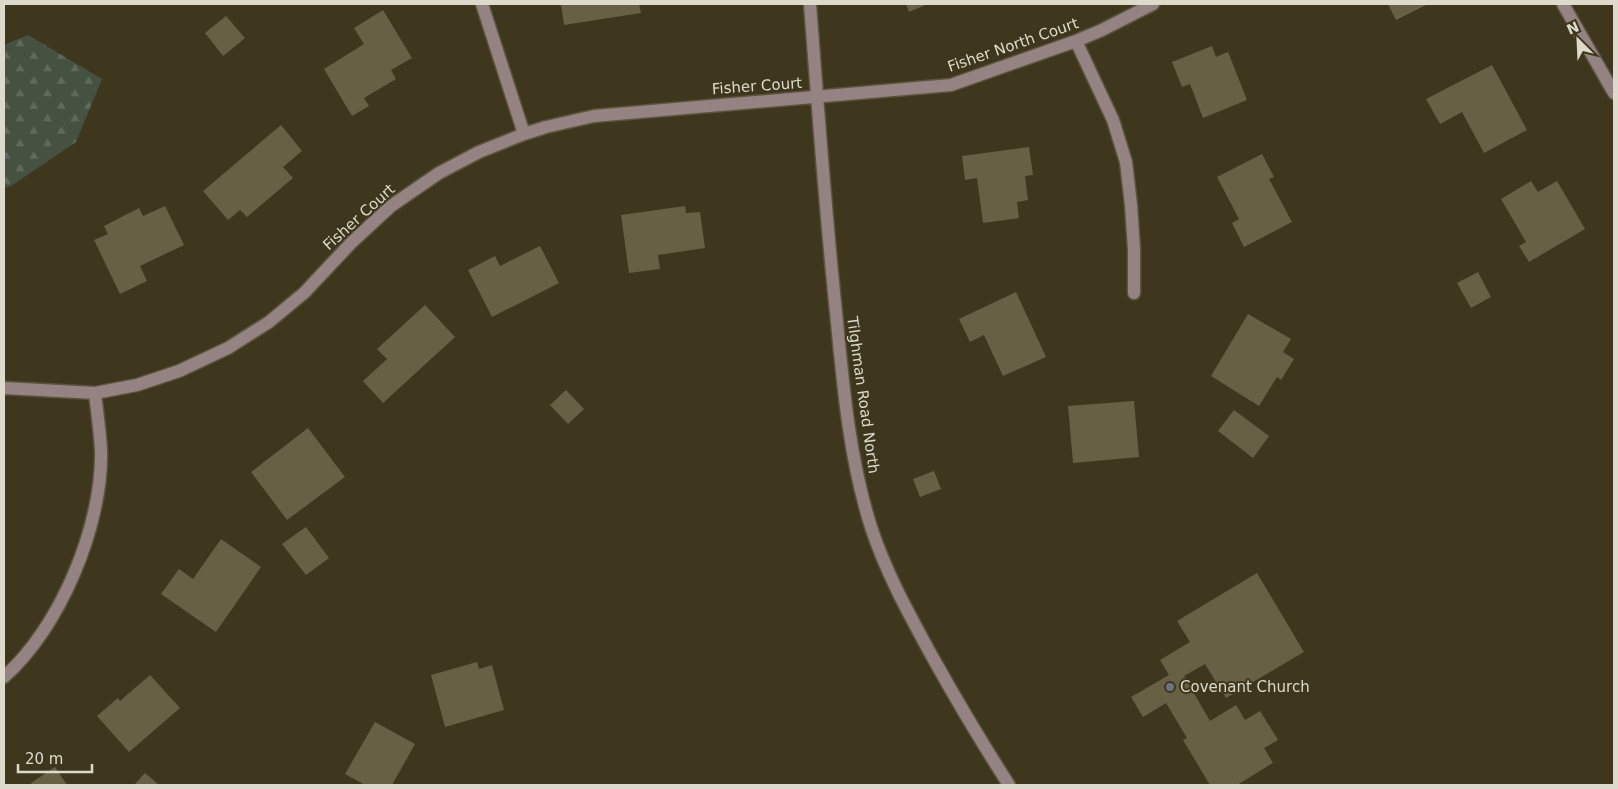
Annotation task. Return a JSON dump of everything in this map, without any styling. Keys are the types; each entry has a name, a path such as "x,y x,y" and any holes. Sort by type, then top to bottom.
{"street":[{"path":"482,4 524,134"},
{"name":"Tilghman Road North","path":"810,4 829,243 844,388 857,476 871,528 912,621 972,729 1009,785"},
{"name":"Fisher North Court","path":"818,97 951,85 1102,30 1153,4"},
{"path":"1563,4 1614,93"},
{"path":"1076,40 1113,120 1126,162 1134,248 1134,293"},
{"name":"Fisher Court","path":"4,388 95,393 137,385 179,371 228,348 269,322 304,293 352,242 391,206 439,173 479,152 524,134 594,116 818,97"},
{"path":"4,677 21,660 50,620 71,581 87,539 98,491 101,451 95,393"}],"green space":[{"path":"28,35 102,79 76,142 11,186 4,188 4,45"}],"building":[{"path":"561,4 639,4 641,13 564,25"},
{"path":"906,4 928,4 909,12"},
{"path":"1388,4 1428,4 1396,20"},
{"path":"383,10 412,58 391,70 396,79 364,98 369,106 352,116 324,69 364,44 354,28"},
{"path":"226,16 245,38 223,56 205,33"},
{"path":"1212,46 1216,57 1228,52 1247,100 1203,118 1190,84 1182,87 1172,62"},
{"path":"1492,65 1527,130 1484,153 1462,112 1440,124 1426,99"},
{"path":"281,125 302,151 283,167 293,178 247,217 240,210 228,220 203,191"},
{"path":"1029,147 1033,175 1025,176 1028,200 1017,202 1019,218 983,223 977,178 965,180 962,156"},
{"path":"1262,154 1274,177 1269,179 1292,222 1244,247 1232,223 1239,219 1217,177"},
{"path":"1531,181 1538,192 1557,181 1585,229 1529,262 1519,246 1526,242 1501,199"},
{"path":"165,206 184,245 140,266 147,281 120,294 94,240 108,234 104,226 139,208 143,216"},
{"path":"685,206 686,213 700,212 705,248 658,255 660,269 629,273 621,215"},
{"path":"540,246 559,283 492,317 468,270 495,256 500,266"},
{"path":"1478,272 1491,297 1471,308 1457,283"},
{"path":"1016,292 1046,357 1003,376 984,335 970,342 959,319"},
{"path":"425,305 455,337 383,403 363,381 387,359 377,349"},
{"path":"1248,314 1291,339 1283,352 1294,359 1281,380 1277,377 1259,406 1211,376"},
{"path":"566,390 584,409 568,424 550,405"},
{"path":"1134,401 1139,457 1073,463 1068,406"},
{"path":"1234,410 1269,436 1253,458 1218,431"},
{"path":"308,428 345,477 287,520 251,472"},
{"path":"934,471 941,489 920,497 913,479"},
{"path":"306,527 329,558 306,575 282,544"},
{"path":"221,539 261,567 216,632 161,594 179,569 193,579"},
{"name":"Covenant Church","path":"1257,573 1304,652 1226,698 1205,664 1184,676 1210,721 1236,705 1245,720 1260,711 1278,740 1264,748 1273,763 1237,785 1210,785 1183,740 1187,738 1166,703 1143,717 1131,697 1169,675 1160,660 1190,642 1177,621"},
{"path":"477,662 479,669 492,665 504,710 445,727 431,675"},
{"path":"150,675 180,708 129,752 97,716 118,698 120,701"},
{"path":"375,722 415,744 392,785 365,785 345,774"},
{"path":"55,767 67,785 32,785 31,783"},
{"path":"145,773 159,785 134,785"}],"place":[{"name":"Covenant Church","path":"1170,687"}]}
